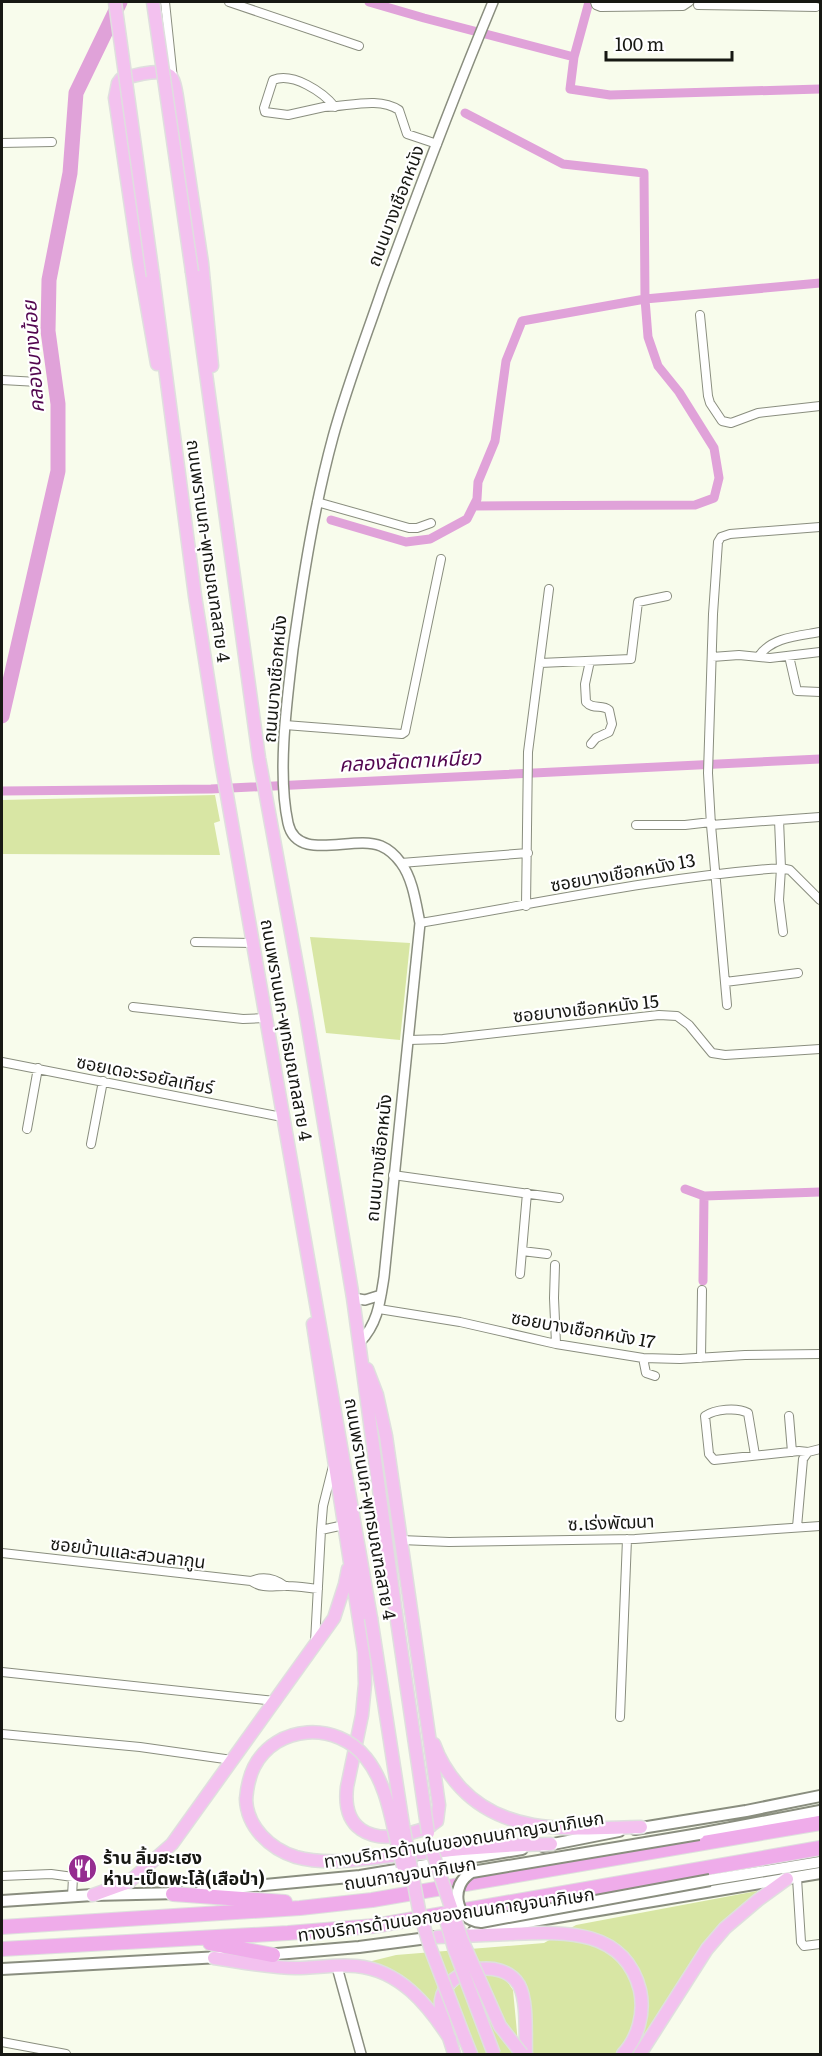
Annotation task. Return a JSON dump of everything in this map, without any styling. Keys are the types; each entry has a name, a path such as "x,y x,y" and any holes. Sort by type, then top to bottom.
{"highway":[{"name":"ถนนกาญจนาภิเษก","path":"2,1927 300,1908 372,1900 820,1823"},
{"path":"2,1949 374,1926 820,1848"},
{"path":"173,1894 281,1901 300,1908"},
{"path":"190,1939 273,1955"}],"main road":[{"name":"ถนนพรานนก-พุทธมณฑลสาย 4","path":"115,2 195,596 231,822 371,1618 406,1844 418,1910 470,2055"},
{"name":"ถนนพรานนก-พุทธมณฑลสาย 4","path":"153,2 259,758 305,1010 360,1342 430,1848 454,1948 494,2055"},
{"path":"169,401 155,358 115,98 121,79 155,72 168,75 173,79 177,97 202,263 215,390 214,439"},
{"path":"308,1253 313,1332 364,1652 365,1684 362,1715 347,1787 347,1802 352,1820 367,1834 390,1838 424,1829 437,1821 439,1805 382,1414 373,1381 362,1360"},
{"path":"93,1895 129,1882 172,1844 334,1618 348,1567 348,1548"},
{"path":"427,1723 437,1753 454,1780 481,1806 496,1815 514,1822 537,1826 641,1827"},
{"path":"418,1910 401,1859 385,1795 380,1781 366,1758 351,1743 322,1733 303,1732 286,1737 272,1746 259,1759 249,1778 246,1798 252,1822 265,1839 285,1853 306,1859 347,1860 492,1846 551,1844"},
{"name":"ทางบริการด้านในของถนนกาญจนาภิเษก","path":"2,1901 93,1895 173,1894 360,1876 746,1811 820,1796"},
{"path":"820,1811 472,1872 462,1879 457,1890 457,1900 464,1915 473,1922 481,1923 558,1907 820,1862"},
{"path":"430,1848 462,1955 503,2055"},
{"name":"ทางบริการด้านนอกของถนนกาญจนาภิเษก","path":"2,1969 273,1955 369,1946 820,1873"},
{"path":"640,2055 719,1935 741,1914 792,1878"},
{"path":"446,1899 500,2026 524,2055"},
{"path":"437,1936 549,1932 573,1934 598,1940 611,1947 634,1976 640,1992 641,2015 632,2042 623,2055"},
{"path":"214,1958 283,1968 337,1967 368,1968 379,1971 400,1982 432,2012 450,2039"},
{"path":"454,2055 441,2006 443,1993 455,1980 481,1969 497,1970 512,1977 521,1989 524,2006 524,2055"}],"street":[{"path":"165,2 173,79"},
{"path":"229,2 359,46"},
{"name":"ถนนบางเชือกหนัง","path":"360,1342 375,1323 379,1309 420,923 409,881 401,862 382,846 302,844 294,838 288,825 285,797 285,724 301,588 317,502 346,390 437,144 493,2"},
{"path":"596,3 601,7 629,7 683,6 689,2"},
{"path":"698,4 816,6"},
{"path":"335,106 314,87 282,77 273,80 264,108 265,112 288,115 324,107 369,103 397,108 401,112 407,134 437,144"},
{"path":"2,143 52,142"},
{"path":"700,315 708,396 722,421 731,423 758,414 820,406"},
{"path":"2,380 38,382"},
{"path":"317,502 409,528 431,523"},
{"path":"727,1005 708,773 718,542 721,537 730,534 820,527"},
{"path":"285,724 402,734 405,732 441,559"},
{"path":"526,906 527,768 549,589"},
{"path":"540,663 631,659 638,602 667,596"},
{"path":"759,656 778,641 820,632"},
{"path":"712,657 739,654 770,658 820,652"},
{"path":"789,656 797,691 820,692"},
{"path":"590,661 584,697 589,705 606,707 609,710 612,724 609,732 596,738 591,744"},
{"path":"636,825 711,824 820,817"},
{"path":"779,820 781,868 779,900 783,932"},
{"path":"401,862 528,854"},
{"path":"781,868 790,870 820,900"},
{"name":"ซอยบางเชือกหนัง 13","path":"420,923 526,906 631,885 715,873 781,868"},
{"path":"195,942 252,943"},
{"path":"725,982 798,973"},
{"path":"133,1007 243,1019 265,1018"},
{"name":"ซอยบางเชือกหนัง 15","path":"409,1040 443,1039 659,1015 677,1016 689,1025 712,1053 725,1055 820,1049"},
{"name":"ซอยเดอะรอยัลเทียร์","path":"2,1062 282,1117"},
{"path":"27,1128 38,1068"},
{"path":"90,1144 103,1081"},
{"path":"393,1175 559,1198"},
{"path":"520,1274 527,1193"},
{"path":"522,1251 547,1254"},
{"path":"555,1265 556,1344"},
{"path":"701,1358 702,1290"},
{"path":"353,1298 365,1300 381,1295"},
{"name":"ซอยบางเชือกหนัง 17","path":"379,1309 460,1322 556,1344 643,1358 820,1354"},
{"path":"643,1358 646,1373 655,1376"},
{"path":"755,1455 748,1413 739,1409 711,1412 705,1416 711,1458 718,1460 820,1449"},
{"path":"789,1416 792,1452"},
{"path":"797,1527 803,1459 808,1452"},
{"path":"315,1646 323,1506 333,1463"},
{"path":"321,1530 344,1525"},
{"name":"ซ.เร่งพัฒนา","path":"401,1540 627,1539 820,1526"},
{"path":"620,1717 627,1539"},
{"name":"ซอยบ้านและสวนลากูน","path":"2,1553 251,1581 262,1578 275,1580 285,1586 318,1589"},
{"path":"2,1672 275,1701"},
{"path":"2,1734 140,1747 232,1760"},
{"path":"2,1876 51,1874 73,1877 72,1897"},
{"path":"792,1878 801,1942 804,1946 820,1944"},
{"path":"337,1967 361,2055"},
{"path":"2,2042 66,2055"}],"green space":[{"path":"215,795 220,821 214,823 220,855 2,854 2,800"},
{"path":"310,937 410,943 400,1040 326,1033"},
{"path":"757,1891 757,1894 715,1929 634,2054 530,2054 526,1995 502,1966 451,1974 435,2006 412,1986 368,1962 396,1955 544,1943 576,1925"},
{"path":"492,1973 506,1980 513,1990 519,2054 466,2054 452,1992 469,1978"}],"waterway":[{"name":"คลองบางน้อย","path":"2,716 58,471 58,404 48,331 49,280 70,173 76,93 120,2"},
{"path":"369,2 574,57 570,89 610,95 820,89"},
{"path":"574,57 589,2"},
{"path":"465,113 563,164 644,173 645,299 648,337 658,366 679,392 714,448 719,478 714,498 695,505 474,506"},
{"path":"331,520 406,542 430,539 467,519 477,499 478,482 495,441 506,361 522,321 645,299 820,283"},
{"name":"คลองลัดตาเหนียว","path":"2,791 211,789 820,759"},
{"path":"685,1189 704,1196 820,1192"},
{"path":"703,1281 704,1196"}],"place":[{"name":"ร้าน ลิ้มฮะเฮง ห่าน-เป็ดพะโล้(เสือป่า)","path":"82,1868"}]}
